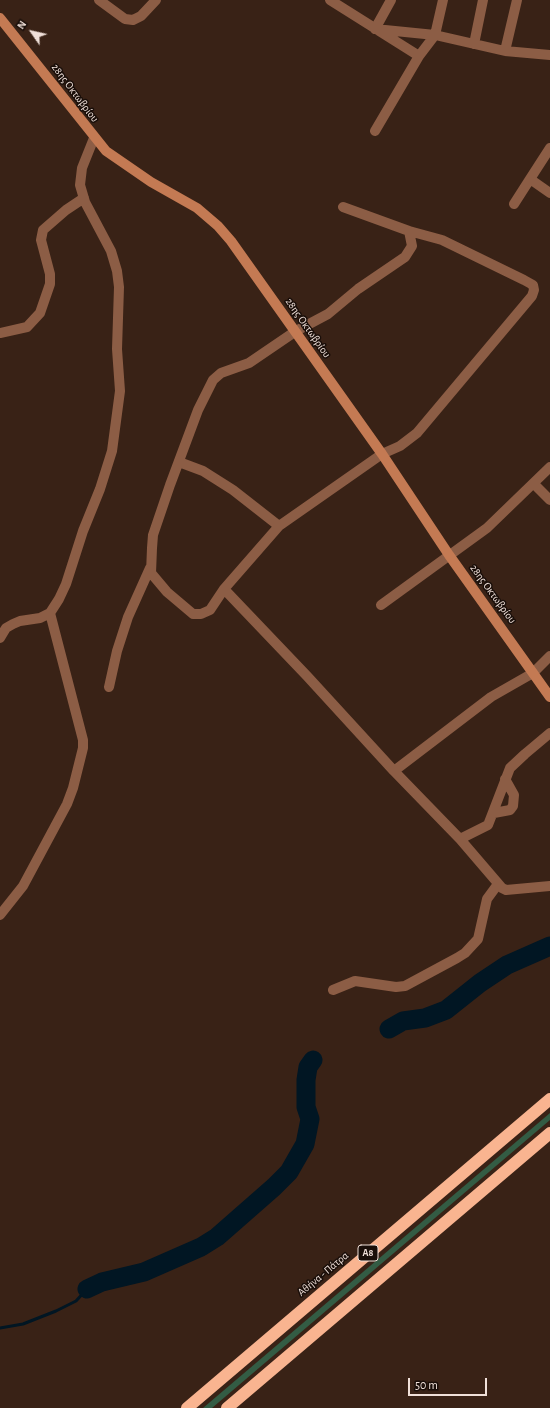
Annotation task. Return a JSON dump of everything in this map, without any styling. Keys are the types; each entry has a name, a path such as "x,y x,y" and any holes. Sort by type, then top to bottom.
{"highway":[{"name":"Αθήνα - Πάτρα","path":"187,1408 550,1099"},
{"name":"Α8","path":"227,1408 550,1133"}],"street":[{"path":"99,0 125,19 133,20 141,16 156,0"},
{"path":"330,0 419,56"},
{"path":"375,29 391,0"},
{"path":"374,131 419,56 434,35 443,0"},
{"path":"474,44 482,0"},
{"path":"505,52 517,0"},
{"name":"28ης Οκτωβρίου","path":"0,18 45,73 94,138 106,151 123,164 197,208 212,221 245,259 382,454 449,555 550,697"},
{"path":"375,29 434,35 505,52 550,55"},
{"path":"0,638 6,628 13,624 20,621 40,618 50,613 66,584 83,531 112,451 120,406 117,349 120,296 117,271 111,252 96,227 80,185 82,168 94,138"},
{"path":"514,204 550,148"},
{"path":"530,179 550,193"},
{"path":"0,333 30,325 40,313 50,284 50,274 41,240 43,230 60,214 84,198"},
{"path":"150,568 154,577 162,587 193,614 201,614 210,610 224,589 279,526 382,454 400,446 417,433 526,306 534,290 533,285 528,282 442,240 409,231 343,207"},
{"path":"110,687 117,651 128,617 150,568 153,535 198,410 213,380 221,373 250,363 296,331 328,314 358,289 405,257 412,246 409,231"},
{"path":"179,462 203,471 228,486 279,526"},
{"path":"381,605 487,528 550,467"},
{"path":"534,484 550,500"},
{"path":"224,589 307,676 394,772 460,839 498,884 506,890 550,886"},
{"path":"0,915 23,886 67,804 73,788 83,748 83,740 50,613"},
{"path":"394,772 491,697 533,673 550,656"},
{"path":"460,839 488,825 494,813 505,779 514,763 550,733"},
{"path":"494,813 510,810 513,806 514,795 505,779"},
{"path":"333,990 355,982 396,987 406,986 458,958 478,939 487,898 498,884"}],"green space":[{"path":"550,1113 550,1120 212,1408 203,1408"}],"waterway":[{"path":"389,1029 403,1021 425,1018 446,1010 480,983 507,965 550,946"},
{"path":"87,1289 102,1282 144,1272 201,1247 217,1237 289,1172 305,1144 310,1119 306,1107 306,1080 308,1067 313,1060"},
{"path":"0,1328 23,1324 56,1311 76,1301 87,1289"}]}
